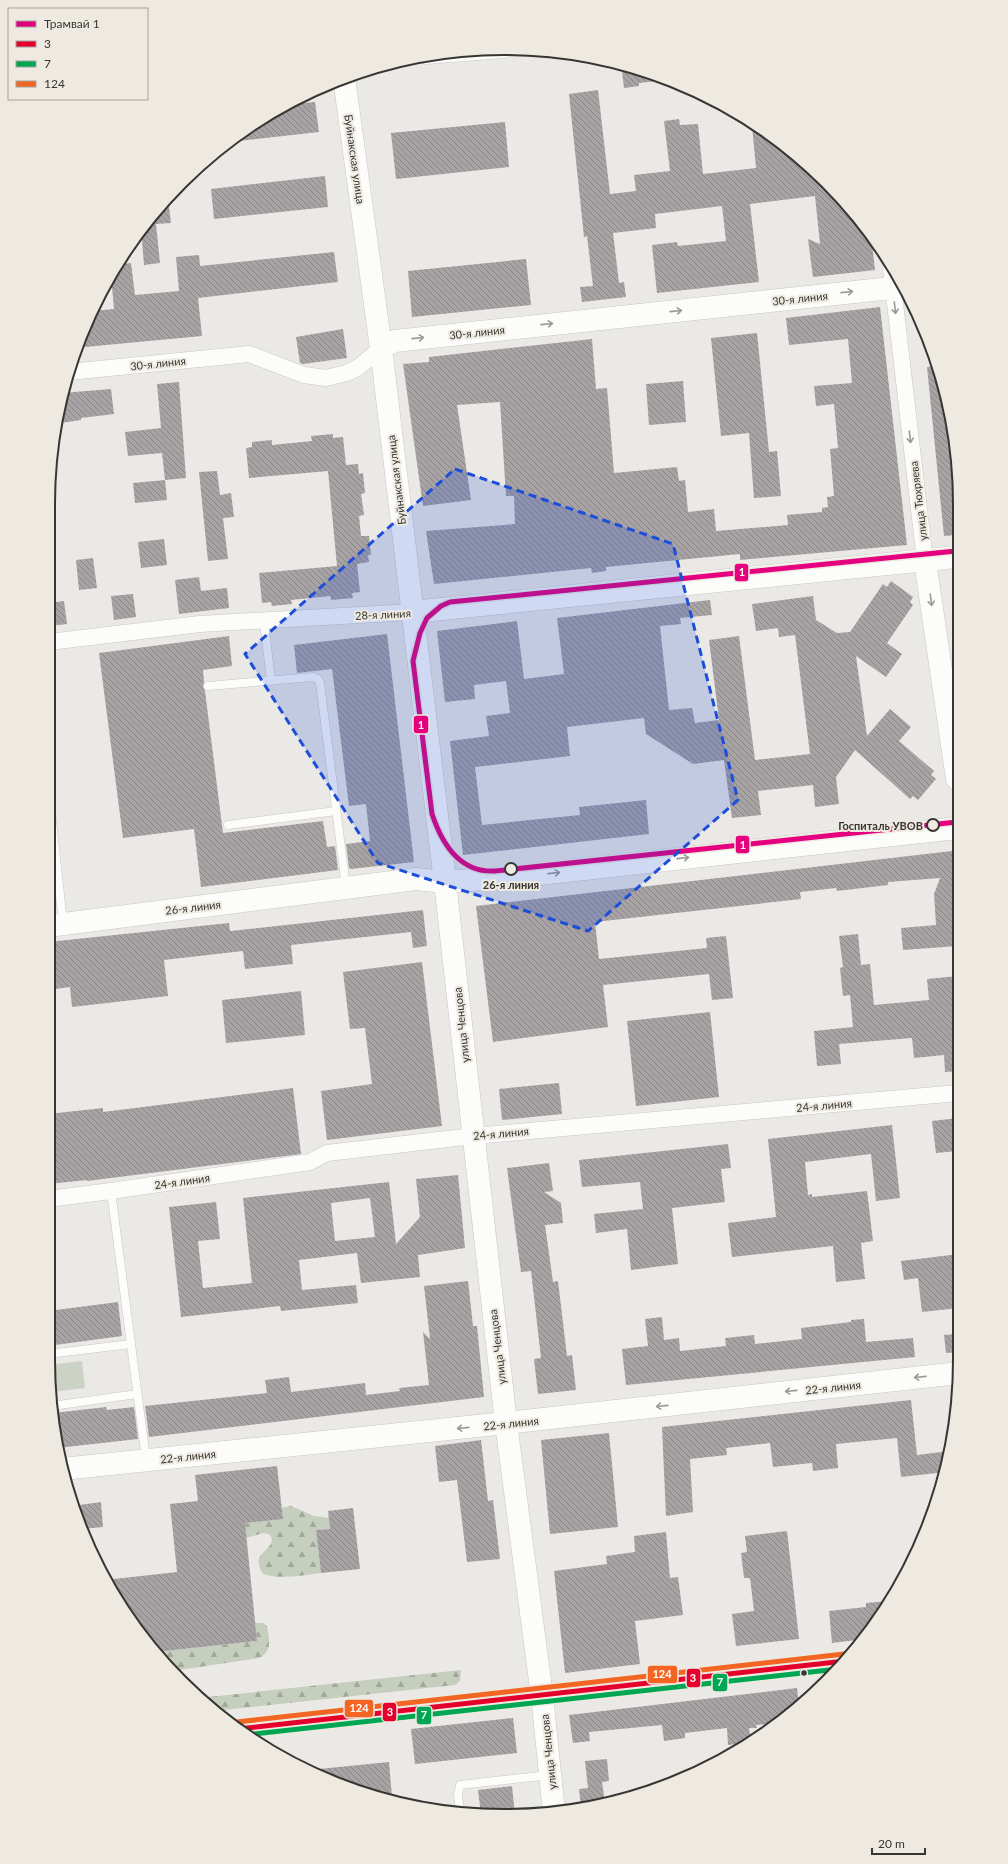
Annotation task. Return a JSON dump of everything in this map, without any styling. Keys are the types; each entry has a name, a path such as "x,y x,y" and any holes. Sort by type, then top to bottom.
{"street":[{"name":"Буйнакская улица","path":"345,84 381,348 445,882"},
{"name":"30-я линия","path":"75,371 249,354 304,375 326,378 347,373 359,367 381,348 395,341 894,281"},
{"name":"улица Тюхряева","path":"895,284 925,561 953,752"},
{"name":"28-я линия","path":"55,641 200,624 412,612 953,557"},
{"name":"26-я линия","path":"56,925 416,879 445,882 512,877 953,828"},
{"name":"улица Ченцова","path":"445,882 506,1423 542,1696 553,1806"},
{"name":"24-я линия","path":"55,1198 111,1192 310,1162 327,1153 473,1136 953,1093"},
{"name":"22-я линия","path":"68,1468 506,1423 953,1374"},
{"path":"248,1728 836,1662"}],"lane":[{"path":"264,621 272,681"},
{"path":"208,686 313,678 318,679 320,683 346,888"},
{"path":"228,825 336,811"},
{"path":"55,907 56,925"},
{"path":"111,1192 146,1460"},
{"path":"55,1353 131,1344"},
{"path":"58,1405 137,1394"},
{"path":"827,1663 828,1670"},
{"path":"459,1806 458,1794 460,1785 550,1774"}],"highlighted area":[{"path":"455,469 673,544 738,800 588,931 378,863 245,654"}],"green space":[{"path":"291,1506 314,1516 329,1518 330,1529 316,1530 321,1573 285,1577 263,1574 260,1568 259,1560 271,1544 272,1539 269,1534 263,1533 246,1538 245,1523 283,1518 282,1508"},
{"path":"255,1623 263,1623 267,1626 269,1644 266,1652 259,1658 180,1670 162,1651 257,1641"},
{"path":"461,1670 460,1681 455,1685 223,1710 207,1697"}],"shaded area":[{"path":"82,1361 85,1388 56,1391 55,1364"}],"building":[{"path":"622,71 654,81 639,83 639,86 624,88"},
{"path":"598,90 610,194 636,191 634,175 670,171 664,121 679,119 680,125 698,124 703,174 756,168 752,131 800,166 842,208 873,249 875,270 813,277 808,239 820,244 815,196 750,204 759,282 657,293 652,245 677,242 678,246 726,241 722,206 655,214 656,228 613,233 619,283 624,282 626,297 582,302 580,287 593,286 587,236 584,237 569,94"},
{"path":"315,102 319,132 241,141 280,115 301,103"},
{"path":"505,122 509,167 396,179 391,133"},
{"path":"325,176 328,207 214,219 211,189"},
{"path":"169,205 171,223 156,224 160,263 144,265 142,240"},
{"path":"334,252 338,282 198,298 202,336 85,347 89,332 99,310 114,309 112,285 125,263 131,263 135,295 179,291 176,257 199,255 200,266"},
{"path":"526,259 531,305 412,317 408,271"},
{"path":"880,307 907,545 740,560 740,554 606,567 606,571 592,573 591,568 434,584 426,531 515,524 514,496 506,496 500,402 457,405 471,500 423,506 403,364 429,362 429,357 592,339 596,389 607,388 614,473 677,467 679,481 685,480 688,512 714,509 716,531 788,525 787,515 822,512 822,508 828,507 827,497 834,496 830,449 838,448 834,404 816,406 814,386 852,383 848,339 789,345 786,318"},
{"path":"343,329 347,358 303,364 300,363 296,337"},
{"path":"757,333 769,452 777,451 781,496 754,498 749,433 721,436 711,338"},
{"path":"931,366 938,388 949,445 952,475 953,535 944,536 927,367"},
{"path":"683,381 686,422 649,425 646,384"},
{"path":"179,382 186,478 165,480 162,453 128,456 125,432 161,428 157,384"},
{"path":"111,389 114,414 81,418 81,420 63,423 69,392"},
{"path":"333,434 333,438 343,437 346,465 358,464 359,474 363,473 365,493 361,494 364,515 359,516 361,536 369,536 371,555 368,555 369,562 357,564 360,592 352,593 353,598 331,600 330,596 291,600 292,604 272,606 271,602 262,603 259,573 337,566 328,471 249,478 246,448 252,447 252,442 272,440 272,445 312,441 311,436"},
{"path":"217,471 220,495 231,493 234,517 223,518 228,559 208,561 199,472"},
{"path":"165,480 167,500 135,503 133,483"},
{"path":"164,539 167,565 141,568 138,542"},
{"path":"93,558 97,588 79,590 76,560"},
{"path":"199,577 201,591 227,588 229,608 179,614 175,580"},
{"path":"891,581 913,597 910,602 913,605 887,643 902,654 886,677 856,656 867,736 890,709 911,727 899,741 934,771 931,775 936,779 918,800 913,796 910,799 855,750 836,777 839,804 815,807 813,785 758,791 761,815 732,818 724,760 693,764 646,734 644,718 567,727 570,756 475,767 482,825 580,815 579,807 646,800 649,834 463,855 450,741 489,736 486,716 510,713 506,681 474,685 475,699 445,702 437,631 517,621 524,679 564,674 557,618 710,600 712,615 680,618 681,624 660,626 669,710 692,708 695,723 719,720 709,640 739,636 755,760 810,754 795,635 779,637 778,628 756,631 752,604 813,596 816,620 837,633 850,632 883,584 887,587"},
{"path":"133,594 136,617 114,620 111,596"},
{"path":"64,601 67,624 55,625 55,602"},
{"path":"387,634 414,862 351,869 349,868 346,844 370,841 366,804 349,806 332,669 297,673 294,645"},
{"path":"229,636 232,666 203,670 203,687 205,691 223,833 323,821 327,847 335,846 338,870 201,887 194,829 123,838 99,653"},
{"path":"952,851 953,946 903,950 901,928 936,925 934,894 940,878 888,882 888,885 837,891 836,888 800,892 801,899 595,922 599,959 707,948 706,938 726,936 733,998 712,1000 709,974 603,985 608,1027 493,1042 476,906"},
{"path":"423,910 427,946 413,948 411,932 291,945 293,964 245,969 243,951 164,960 168,996 72,1007 70,987 55,989 55,941 229,923 230,931"},
{"path":"858,934 861,965 870,964 874,1005 929,1000 927,979 953,976 953,1071 945,1072 944,1055 914,1058 912,1038 839,1044 841,1064 817,1066 814,1031 853,1027 850,995 843,996 840,968 843,967 839,936"},
{"path":"422,962 442,1126 327,1140 321,1091 372,1084 365,1028 350,1029 343,972"},
{"path":"301,991 305,1035 226,1043 222,1000"},
{"path":"710,1012 719,1097 636,1106 627,1021"},
{"path":"559,1083 562,1114 502,1120 499,1089"},
{"path":"293,1088 301,1154 87,1181 55,1183 55,1113 103,1108 103,1112"},
{"path":"953,1119 953,1151 936,1153 932,1121"},
{"path":"892,1125 900,1198 876,1201 871,1154 805,1162 808,1195 812,1194 812,1197 867,1191 873,1241 861,1243 865,1279 836,1282 833,1246 732,1257 728,1223 776,1217 768,1139"},
{"path":"728,1144 731,1168 721,1169 725,1202 672,1208 678,1264 631,1270 627,1229 596,1233 594,1214 643,1209 640,1182 582,1187 579,1160"},
{"path":"549,1163 553,1191 544,1192 561,1203 563,1223 545,1225 553,1282 558,1281 567,1356 572,1355 576,1390 538,1394 534,1359 541,1358 531,1271 521,1272 507,1168"},
{"path":"458,1175 465,1248 418,1255 420,1277 361,1283 357,1253 299,1260 302,1290 356,1285 358,1303 281,1311 280,1306 181,1317 169,1207 216,1202 220,1239 198,1241 203,1288 252,1283 243,1198 389,1182 396,1244 420,1217 416,1179","holes":["370,1198 375,1237 335,1241 331,1203"]},
{"path":"953,1255 953,1309 922,1312 918,1278 904,1280 901,1261"},
{"path":"468,1281 473,1326 477,1326 484,1397 149,1437 145,1406 267,1393 265,1380 289,1377 291,1392 365,1383 366,1395 400,1391 399,1388 429,1385 423,1332 430,1339 424,1286"},
{"path":"118,1302 122,1336 55,1345 55,1310"},
{"path":"662,1317 664,1340 679,1338 680,1351 726,1346 725,1338 754,1335 755,1344 802,1339 801,1328 864,1319 866,1342 913,1338 915,1357 626,1385 622,1349 648,1346 645,1319"},
{"path":"953,1334 953,1352 946,1353 944,1335"},
{"path":"911,1400 917,1455 943,1452 939,1473 901,1477 897,1438 836,1444 838,1468 813,1471 812,1463 773,1467 770,1443 726,1448 727,1455 690,1459 693,1512 666,1516 662,1427"},
{"path":"106,1407 107,1410 134,1407 138,1439 64,1447 58,1412"},
{"path":"609,1433 618,1527 550,1534 541,1440"},
{"path":"481,1440 488,1501 493,1500 500,1559 467,1562 457,1480 439,1482 435,1446"},
{"path":"277,1466 283,1519 245,1523 257,1641 162,1651 131,1609 112,1579 177,1572 170,1504 198,1501 195,1475"},
{"path":"101,1502 103,1527 88,1528 79,1505"},
{"path":"353,1508 360,1569 321,1573 316,1530 330,1529 328,1511"},
{"path":"787,1531 799,1639 736,1646 732,1614 754,1611 750,1578 744,1578 741,1553 747,1552 745,1536"},
{"path":"666,1532 670,1578 678,1577 683,1615 635,1621 640,1664 565,1673 554,1571 607,1564 606,1556 635,1552 634,1536"},
{"path":"882,1602 854,1640 832,1643 829,1611 866,1607 866,1603"},
{"path":"797,1688 798,1699 766,1724 756,1725 757,1728 749,1728 750,1735 736,1744 728,1745 727,1728 685,1733 685,1738 664,1741 662,1725 589,1732 590,1741 573,1743 569,1715"},
{"path":"513,1718 517,1753 415,1764 411,1729"},
{"path":"607,1759 609,1781 602,1782 604,1797 580,1802 579,1789 588,1788 585,1761"},
{"path":"389,1762 392,1795 360,1785 319,1769"},
{"path":"512,1786 514,1809 480,1808 478,1790"}],"tram line":[{"name":"1","path":"953,551 450,602 441,606 427,618 420,633 413,661 432,814 447,846 462,862 472,867 495,871 953,822"}],"transit line":[{"name":"124","path":"239,1722 844,1654"},
{"name":"3","path":"248,1728 836,1662"},
{"name":"7","path":"256,1734 828,1670"}],"place":[{"name":"Госпиталь УВОВ","path":"933,825"},
{"name":"26-я линия","path":"511,869"}]}
